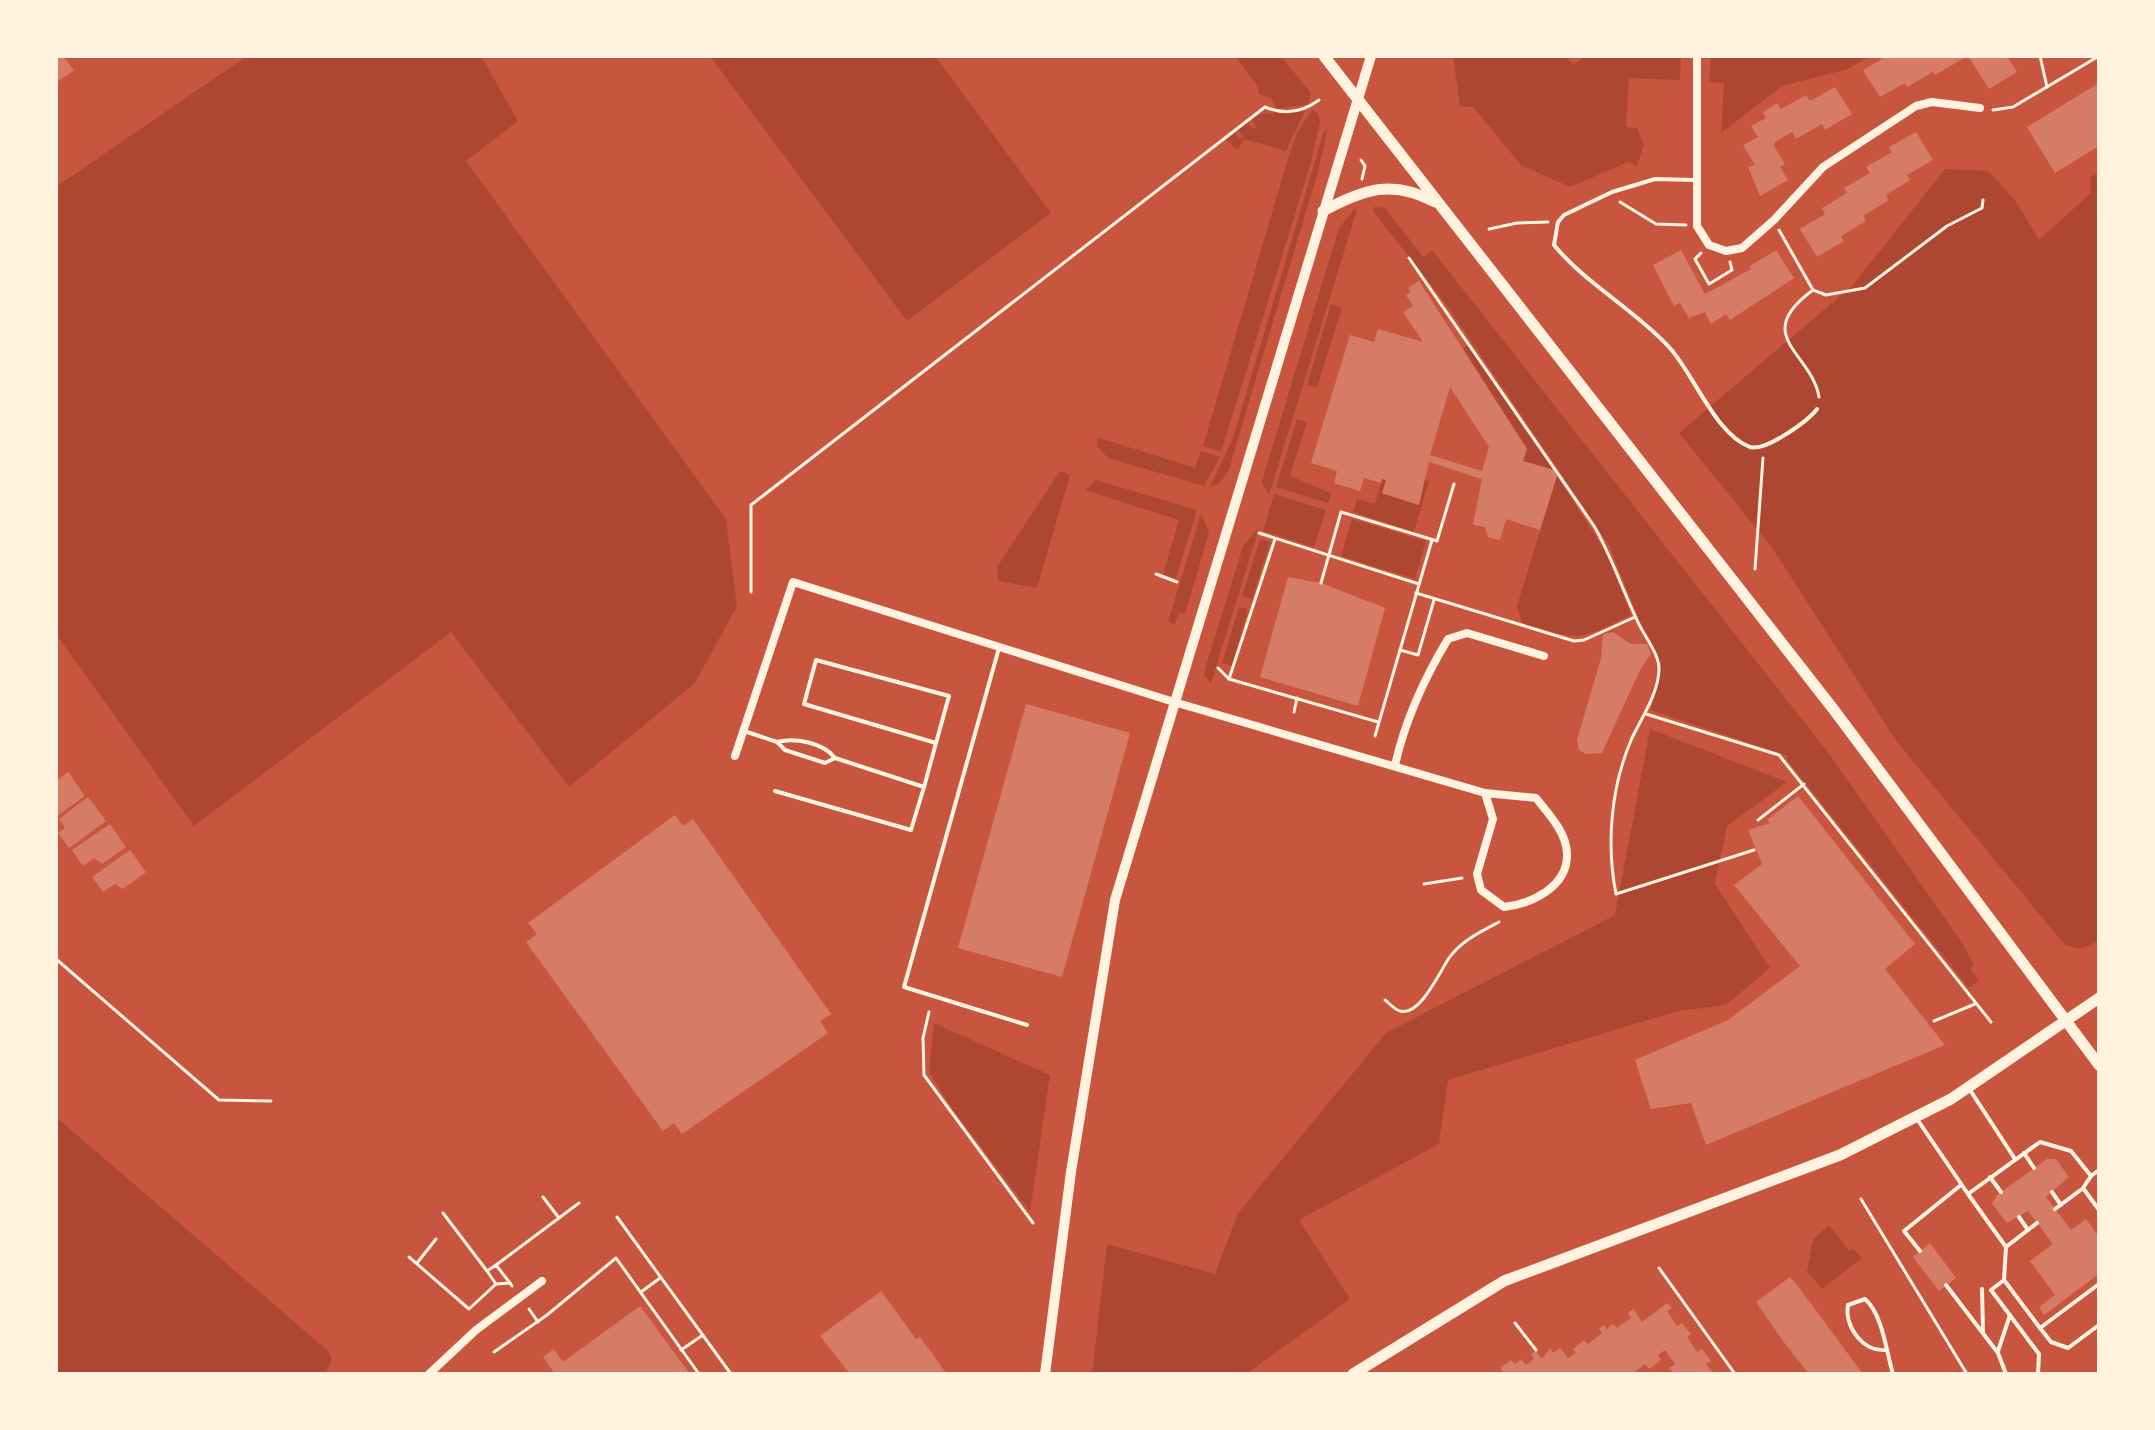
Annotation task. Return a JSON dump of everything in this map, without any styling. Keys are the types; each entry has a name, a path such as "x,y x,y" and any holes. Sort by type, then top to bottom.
{"main road":[{"path":"1324,56 1834,710 2099,1065"},
{"path":"1323,211 1354,196 1383,189 1410,189 1439,204"},
{"path":"1353,1374 1504,1281 1840,1155 1916,1117 1968,1088 2099,998"}],"street":[{"path":"1045,1374 1069,1187 1115,900 1371,56"},
{"path":"1697,56 1697,226 1709,245 1726,251 1742,248 1774,220 1823,167 1916,106 1932,102 1980,108"},
{"path":"735,756 793,582 1174,702 1485,793 1536,798 1555,822 1567,854 1560,877 1539,897 1522,905 1504,907 1481,890 1477,874 1493,819 1485,793"},
{"path":"1395,765 1400,743 1434,662 1448,639 1467,633 1544,656"},
{"path":"429,1374 476,1330 542,1281"}],"lane":[{"path":"1696,180 1655,179 1612,192 1564,215 1558,222 1554,245 1671,348 1729,434 1748,446 1765,447 1810,418 1817,409"},
{"path":"1000,645 904,987 1027,1025"},
{"path":"775,791 911,830 924,787 949,696 816,660 804,704 936,743"},
{"path":"742,730 777,742 785,750 825,763 835,758"},
{"path":"777,742 790,738 829,750 835,758 924,787"},
{"path":"1968,1088 2015,1159"},
{"path":"1916,1117 2006,1247 2004,1280 2040,1328 2059,1348 2068,1348 2099,1325"},
{"path":"1968,1194 2040,1142 2071,1151 2091,1176"},
{"path":"2024,1153 2034,1168"},
{"path":"2055,1209 2083,1188 2099,1170"},
{"path":"1990,1177 2001,1192"},
{"path":"1920,1251 1904,1231 1961,1185"},
{"path":"2083,1188 2099,1210"},
{"path":"2052,1192 2061,1205"},
{"path":"2019,1217 2028,1230"},
{"path":"2006,1247 2037,1223"},
{"path":"2004,1280 1991,1290 2039,1354 2038,1374"},
{"path":"2040,1328 2099,1284"},
{"path":"1946,1285 1998,1353 2006,1374"},
{"path":"1982,1289 1983,1334"},
{"path":"1885,1350 1867,1346 1855,1333 1849,1323 1848,1305 1865,1299 1870,1304 1893,1374"},
{"path":"1998,1353 2010,1315"}],"path":[{"path":"2040,56 2047,87"},
{"path":"1980,108 2008,110 2099,56"},
{"path":"751,592 751,505 1265,107 1280,113 1304,109 1319,100"},
{"path":"1361,160 1365,166"},
{"path":"1361,185 1368,161"},
{"path":"1774,220 1813,290 1826,295 1865,288 1947,226 1982,208 1983,200"},
{"path":"1622,202 1656,224 1697,226"},
{"path":"1489,229 1517,223 1558,222"},
{"path":"1709,245 1695,259 1709,284 1732,270 1726,251"},
{"path":"1409,258 1594,526 1618,570 1659,670 1646,714 1621,769 1612,816 1616,894 1754,850"},
{"path":"1813,290 1795,303 1786,317 1786,331 1795,356 1819,394 1817,409"},
{"path":"1462,346 1469,341"},
{"path":"1755,569 1765,447"},
{"path":"1321,583 1341,512 1437,541 1454,484"},
{"path":"1259,533 1419,584"},
{"path":"1229,679 1275,539"},
{"path":"1375,736 1432,540"},
{"path":"1156,574 1177,582"},
{"path":"1416,593 1574,641 1635,617"},
{"path":"1400,650 1418,655 1434,599"},
{"path":"1218,668 1229,679 1378,722"},
{"path":"1294,712 1297,698"},
{"path":"1646,714 1779,755 1991,1022"},
{"path":"1758,820 1804,784"},
{"path":"1424,884 1462,878"},
{"path":"1385,1000 1400,1011 1409,1011 1421,1001 1449,958 1466,940 1499,922"},
{"path":"56,959 219,1100 271,1101"},
{"path":"1934,1021 1976,1003"},
{"path":"929,1012 923,1038 924,1075 1033,1223"},
{"path":"543,1197 559,1218"},
{"path":"1861,1199 1967,1374"},
{"path":"487,1271 579,1203"},
{"path":"443,1213 496,1284"},
{"path":"617,1217 731,1374"},
{"path":"417,1263 436,1239"},
{"path":"409,1257 469,1309 496,1284 510,1283"},
{"path":"494,1352 538,1322 616,1258 699,1374"},
{"path":"496,1265 538,1322"},
{"path":"1659,1268 1735,1374"},
{"path":"641,1292 661,1277"},
{"path":"1515,1323 1536,1350"},
{"path":"681,1350 703,1335"}],"shaded area":[{"path":"247,56 481,56 518,121 466,161 726,519 737,606 695,683 569,787 451,632 194,826 56,634 56,187"},
{"path":"710,56 935,56 1051,213 907,321"},
{"path":"1235,56 1281,56 1311,93 1308,104 1277,109 1272,99 1259,94 1257,85"},
{"path":"1453,56 1566,56 1573,65 1586,56 1681,56 1680,80 1629,78 1626,127 1637,128 1644,145 1637,166 1628,162 1570,187 1521,165 1473,107 1460,106"},
{"path":"1711,56 1871,56 1848,69 1782,86 1721,133 1724,83 1709,82"},
{"path":"1312,110 1317,112 1320,122 1310,166 1221,452 1203,446 1290,152 1297,133"},
{"path":"1305,111 1286,151 1244,139 1238,150 1226,140 1235,133 1240,139 1243,137 1238,130 1248,123 1253,129 1257,126 1252,120 1260,114"},
{"path":"1328,127 1317,175 1229,469 1219,484 1210,487 1233,438 1323,134"},
{"path":"1945,169 1988,171 2015,200 2039,240 2091,193 2090,178 2099,172 2099,941 2080,949 2065,945 1897,742 1773,549 1679,433 1852,286"},
{"path":"1356,207 1269,495 1262,483 1265,471 1339,228"},
{"path":"1374,207 1385,208 1423,257 1432,250 1827,751 1961,941 1974,965 1970,969 1979,980 1969,988 1787,760 1788,756 1651,710 1661,663 1639,620 1609,545 1449,308 1373,211"},
{"path":"1331,304 1342,307 1317,388 1307,385"},
{"path":"1468,345 1554,470 1523,461 1527,449 1463,348"},
{"path":"1297,419 1307,422 1290,476 1331,493 1328,503 1276,487"},
{"path":"1097,437 1195,468 1201,451 1220,457 1204,486 1108,458 1097,446"},
{"path":"1060,471 1070,475 1037,588 998,581 997,567"},
{"path":"1557,476 1607,554 1631,615 1578,636 1522,623 1517,606"},
{"path":"1382,479 1386,480 1382,494 1419,505 1424,479 1429,481 1414,532 1353,512 1357,499 1375,504"},
{"path":"1096,480 1197,510 1176,578 1163,574 1179,520 1085,490"},
{"path":"1274,494 1326,510 1314,547 1263,531"},
{"path":"1201,513 1209,533 1185,614 1179,612 1175,624 1168,622"},
{"path":"1352,519 1426,541 1415,579 1341,556"},
{"path":"1259,528 1211,683 1204,676 1206,666 1243,546"},
{"path":"1260,539 1270,542 1252,599 1242,596"},
{"path":"1239,607 1248,609 1232,666 1222,663"},
{"path":"1650,729 1787,782 1727,826 1715,884 1770,968 1726,1005 1678,1011 1448,1080 1439,1144 1299,1220 1350,1299 1246,1374 1092,1374 1107,1244 1215,1274 1238,1213 1386,1033 1615,915"},
{"path":"934,1023 1050,1075 1030,1211 953,1110 929,1072"},
{"path":"56,1117 328,1351 332,1360 325,1374 56,1374"},
{"path":"1829,1225 1849,1251 1853,1249 1862,1258 1822,1289 1807,1271 1813,1240"}],"building":[{"path":"56,56 63,56 74,70 56,83"},
{"path":"1887,56 1968,56 1935,75 1933,72 1907,87 1905,83 1880,97 1863,70"},
{"path":"1968,56 2007,56 2017,72 1989,89"},
{"path":"2099,83 2099,146 2055,173 2027,127"},
{"path":"1835,87 1852,114 1825,130 1822,124 1796,139 1792,132 1775,142 1774,146 1785,164 1780,167 1788,180 1760,196 1748,167 1755,165 1743,145 1758,137 1751,126 1766,118 1763,112 1777,103 1781,109 1806,95 1810,101"},
{"path":"1916,132 1933,160 1907,175 1910,180 1886,195 1889,200 1863,216 1866,221 1841,236 1844,241 1817,257 1800,229 1825,214 1822,208 1847,193 1844,188 1870,173 1866,167 1892,152 1889,147"},
{"path":"1681,250 1705,294 1751,269 1750,266 1776,250 1794,278 1730,320 1726,314 1711,324 1705,312 1689,318 1680,303 1674,306 1653,265"},
{"path":"1419,281 1527,449 1523,461 1554,470 1557,476 1540,530 1506,519 1500,540 1488,537 1485,527 1473,525 1482,479 1429,462 1419,505 1382,493 1386,480 1382,479 1381,483 1364,478 1360,491 1334,483 1337,471 1311,463 1350,335 1374,342 1378,329 1423,342 1403,312 1413,306 1406,295 1411,292 1408,288","holes":["1450,387 1489,447 1482,471 1430,455"]},
{"path":"1288,577 1321,583 1385,608 1358,706 1260,677"},
{"path":"1613,632 1631,644 1647,644 1651,654 1640,670 1602,753 1586,754 1579,750 1577,740 1601,658 1603,634"},
{"path":"1026,704 1130,733 1062,977 958,948"},
{"path":"68,772 85,796 56,817 56,781"},
{"path":"1798,796 1915,944 1885,969 1945,1045 1706,1145 1691,1103 1651,1109 1635,1060 1728,1020 1800,966 1734,885 1762,864 1748,830 1770,823 1767,820"},
{"path":"88,797 106,821 69,848 58,833 65,828 59,819"},
{"path":"675,815 683,826 693,819 831,1014 820,1021 828,1033 682,1134 674,1123 663,1131 526,942 537,934 528,923"},
{"path":"110,824 126,847 102,864 94,858 83,866 72,850"},
{"path":"130,850 146,872 123,889 115,884 103,892 92,877"},
{"path":"2047,1159 2056,1159 2069,1177 2046,1197 2071,1230 2086,1219 2099,1237 2099,1274 2044,1315 2039,1307 2055,1295 2030,1261 2053,1244 2028,1211 2007,1223 1992,1204 1997,1195"},
{"path":"1930,1243 1956,1278 1939,1291 1913,1257"},
{"path":"1790,1277 1863,1374 1809,1374 1783,1341 1756,1302"},
{"path":"881,1291 916,1339 920,1337 947,1374 850,1374 820,1336"},
{"path":"1667,1303 1672,1308 1667,1311 1677,1326 1682,1323 1691,1334 1687,1337 1697,1352 1702,1349 1711,1361 1706,1364 1714,1374 1674,1374 1669,1368 1675,1364 1665,1350 1658,1355 1661,1360 1649,1369 1645,1364 1632,1374 1504,1374 1500,1368 1511,1360 1515,1364 1521,1359 1526,1365 1534,1359 1531,1354 1536,1351 1542,1359 1550,1348 1553,1353 1560,1348 1568,1358 1576,1353 1573,1349 1584,1340 1588,1344 1602,1333 1599,1329 1604,1325 1607,1329 1613,1324 1617,1328 1631,1318 1628,1313 1633,1309 1642,1322"},
{"path":"640,1306 690,1374 555,1374 543,1357 554,1349 563,1362"}]}
